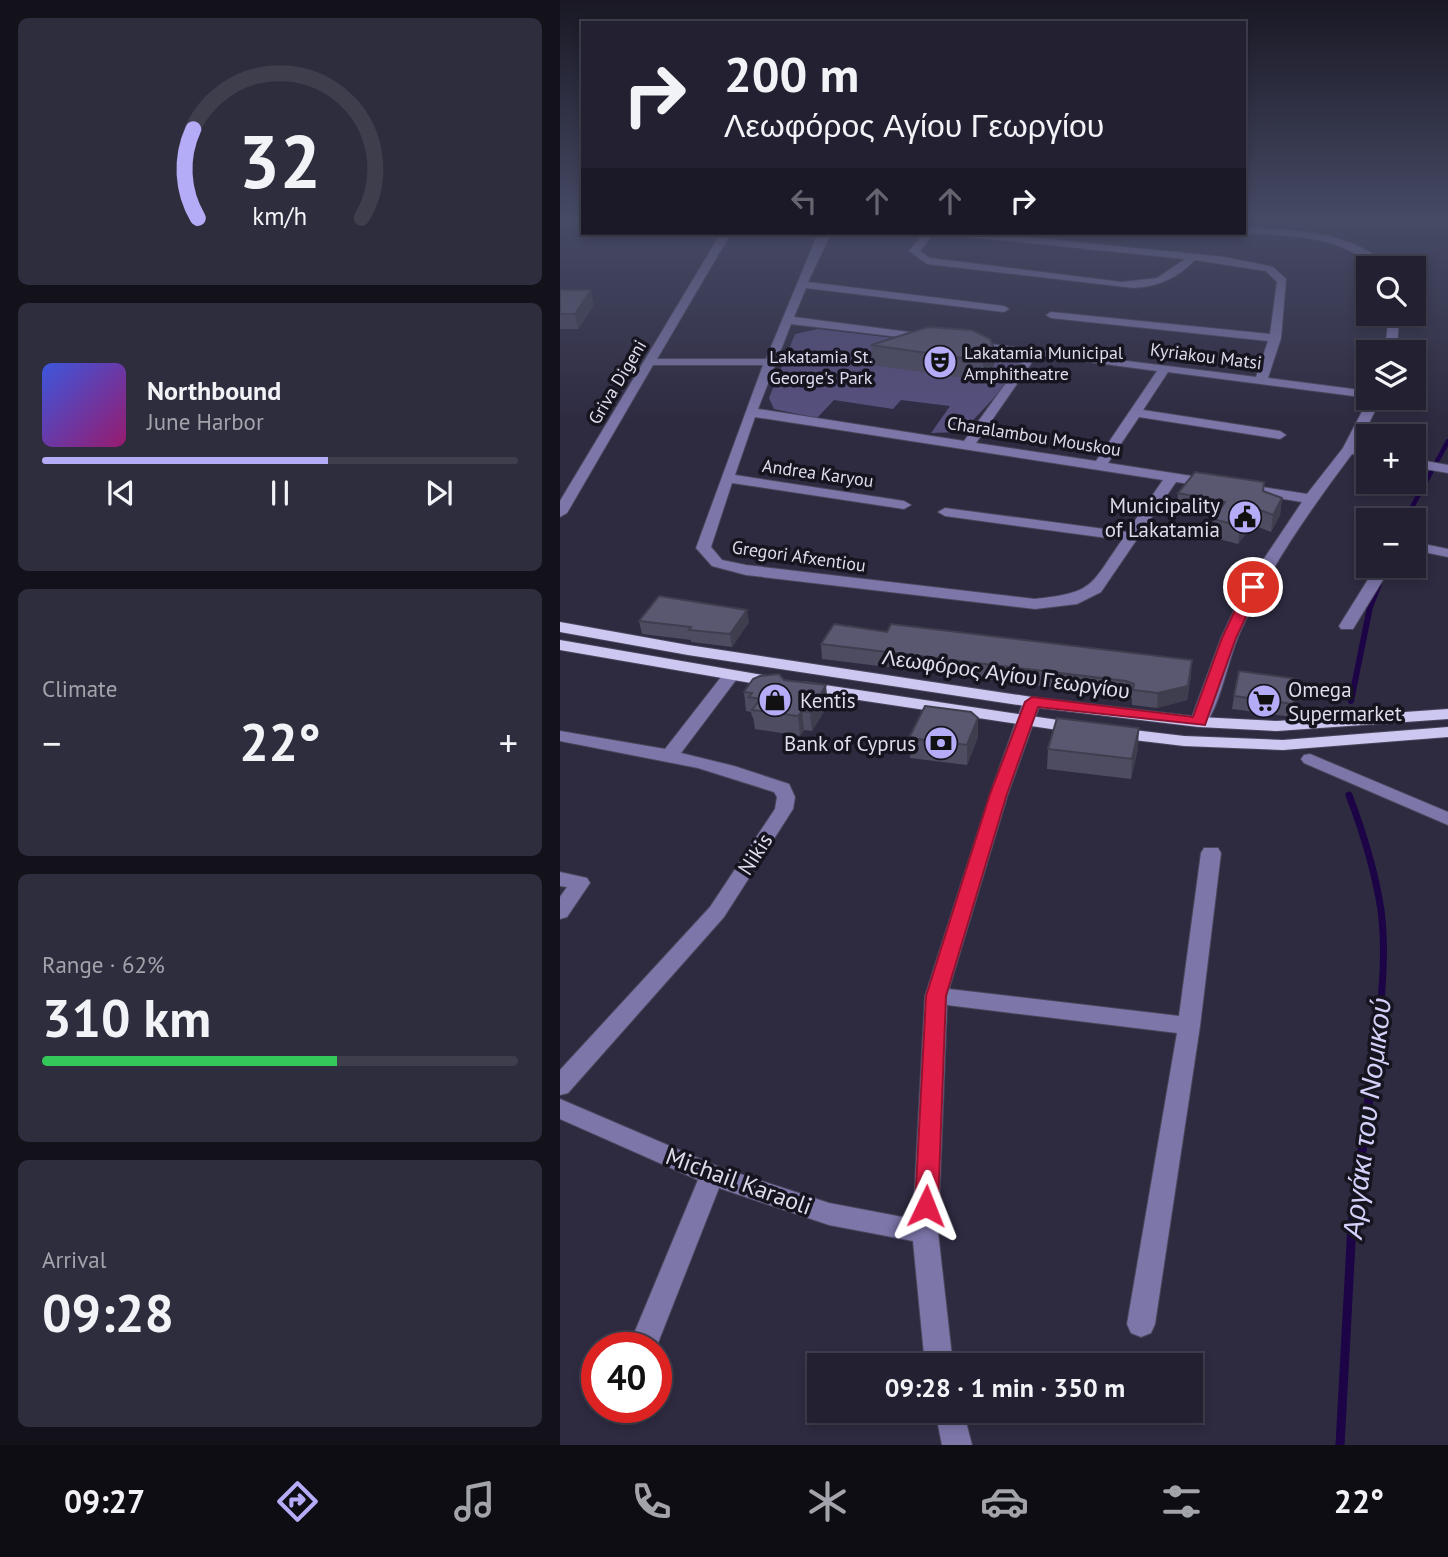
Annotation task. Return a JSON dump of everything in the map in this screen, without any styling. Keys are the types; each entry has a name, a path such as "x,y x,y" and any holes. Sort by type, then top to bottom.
{"main road":[{"name":"Λεωφόρος Αγίου Γεωργίου","path":"560,627 1184,741 1283,745 1448,732"},
{"name":"Λεωφόρος Αγίου Γεωργίου","path":"560,645 731,676 1028,712 1277,726 1448,714"}],"street":[{"name":"Griva Digeni","path":"560,513 695,287"},
{"name":"Gregori Afxentiou","path":"801,287 750,412 703,548 717,562 746,570 1007,602 1059,603 1077,599 1096,589 1172,477"},
{"path":"830,287 1004,309"},
{"path":"1261,381 1275,338 1281,287"},
{"path":"1051,315 1275,338"},
{"path":"788,320 936,339"},
{"name":"Kyriakou Matsi","path":"960,342 1356,393"},
{"path":"968,445 1034,352"},
{"path":"652,362 770,362"},
{"path":"1100,467 1165,368"},
{"path":"1199,722 1229,638 1253,587 1311,499 1349,449 1369,410"},
{"name":"Charalambou Mouskou","path":"750,412 1311,499"},
{"path":"1136,413 1280,435"},
{"path":"1349,449 1356,450"},
{"path":"1426,465 1448,469"},
{"name":"Andrea Karyou","path":"726,478 904,505"},
{"path":"945,512 1132,537"},
{"path":"1426,548 1448,553"},
{"path":"1347,626 1377,578"},
{"path":"670,755 731,676"},
{"path":"938,1353 925,1232 936,996 1028,712"},
{"name":"Nikis","path":"560,736 670,755 782,788 786,797 784,809 717,912 560,1086"},
{"path":"1310,759 1448,819"},
{"path":"1141,1324 1189,1026 1211,853"},
{"path":"560,879 580,883 560,912"},
{"path":"936,996 1189,1026"},
{"name":"Michail Karaoli","path":"560,1109 712,1175 828,1214 925,1232"},
{"path":"648,1332 712,1175"},
{"path":"952,1423 957,1445"}],"green space":[{"name":"Lakatamia St. George's Park","path":"818,329 1027,354 1006,385 962,432 931,433 950,406 901,400 893,409 834,400 817,418 774,409 769,398 795,334"}],"building":[{"path":"560,290 591,290 575,314 560,314"},
{"path":"928,327 972,330 990,339 993,346 983,361 871,345"},
{"path":"1195,472 1264,482 1263,491 1282,498 1273,515 1255,508 1240,526 1213,519 1225,502 1178,493"},
{"path":"659,596 747,610 730,634 639,621"},
{"path":"834,624 887,632 891,624 1192,660 1188,686 1158,693 1133,690 1134,684 1126,681 821,644"},
{"path":"1239,671 1298,679 1293,704 1234,696"},
{"path":"779,674 784,680 826,685 810,712 802,711 798,716 752,710 760,699 749,697 752,693 744,692 753,679"},
{"path":"925,706 971,712 978,718 967,745 909,738"},
{"path":"1057,718 1139,728 1132,759 1048,749"}],"waterway":[{"name":"Αργάκι του Νομικού","path":"1412,508 1448,441"},
{"name":"Αργάκι του Νομικού","path":"1351,701 1370,607 1379,584"},
{"name":"Αργάκι του Νομικού","path":"1349,795 1372,866 1383,931 1382,994 1371,1078"},
{"name":"Αργάκι του Νομικού","path":"1340,1445 1352,1225 1372,1076"}],"place":[{"name":"Lakatamia Municipal Amphitheatre","path":"940,362"},
{"name":"Municipality of Lakatamia","path":"1245,517"},
{"name":"Kentis","path":"775,700"},
{"name":"Omega Supermarket","path":"1264,701"},
{"name":"Bank of Cyprus","path":"941,743"}],"route":[{"path":"926,1206 936,996 999,794 1032,702 1199,722 1229,638 1253,587"}]}
